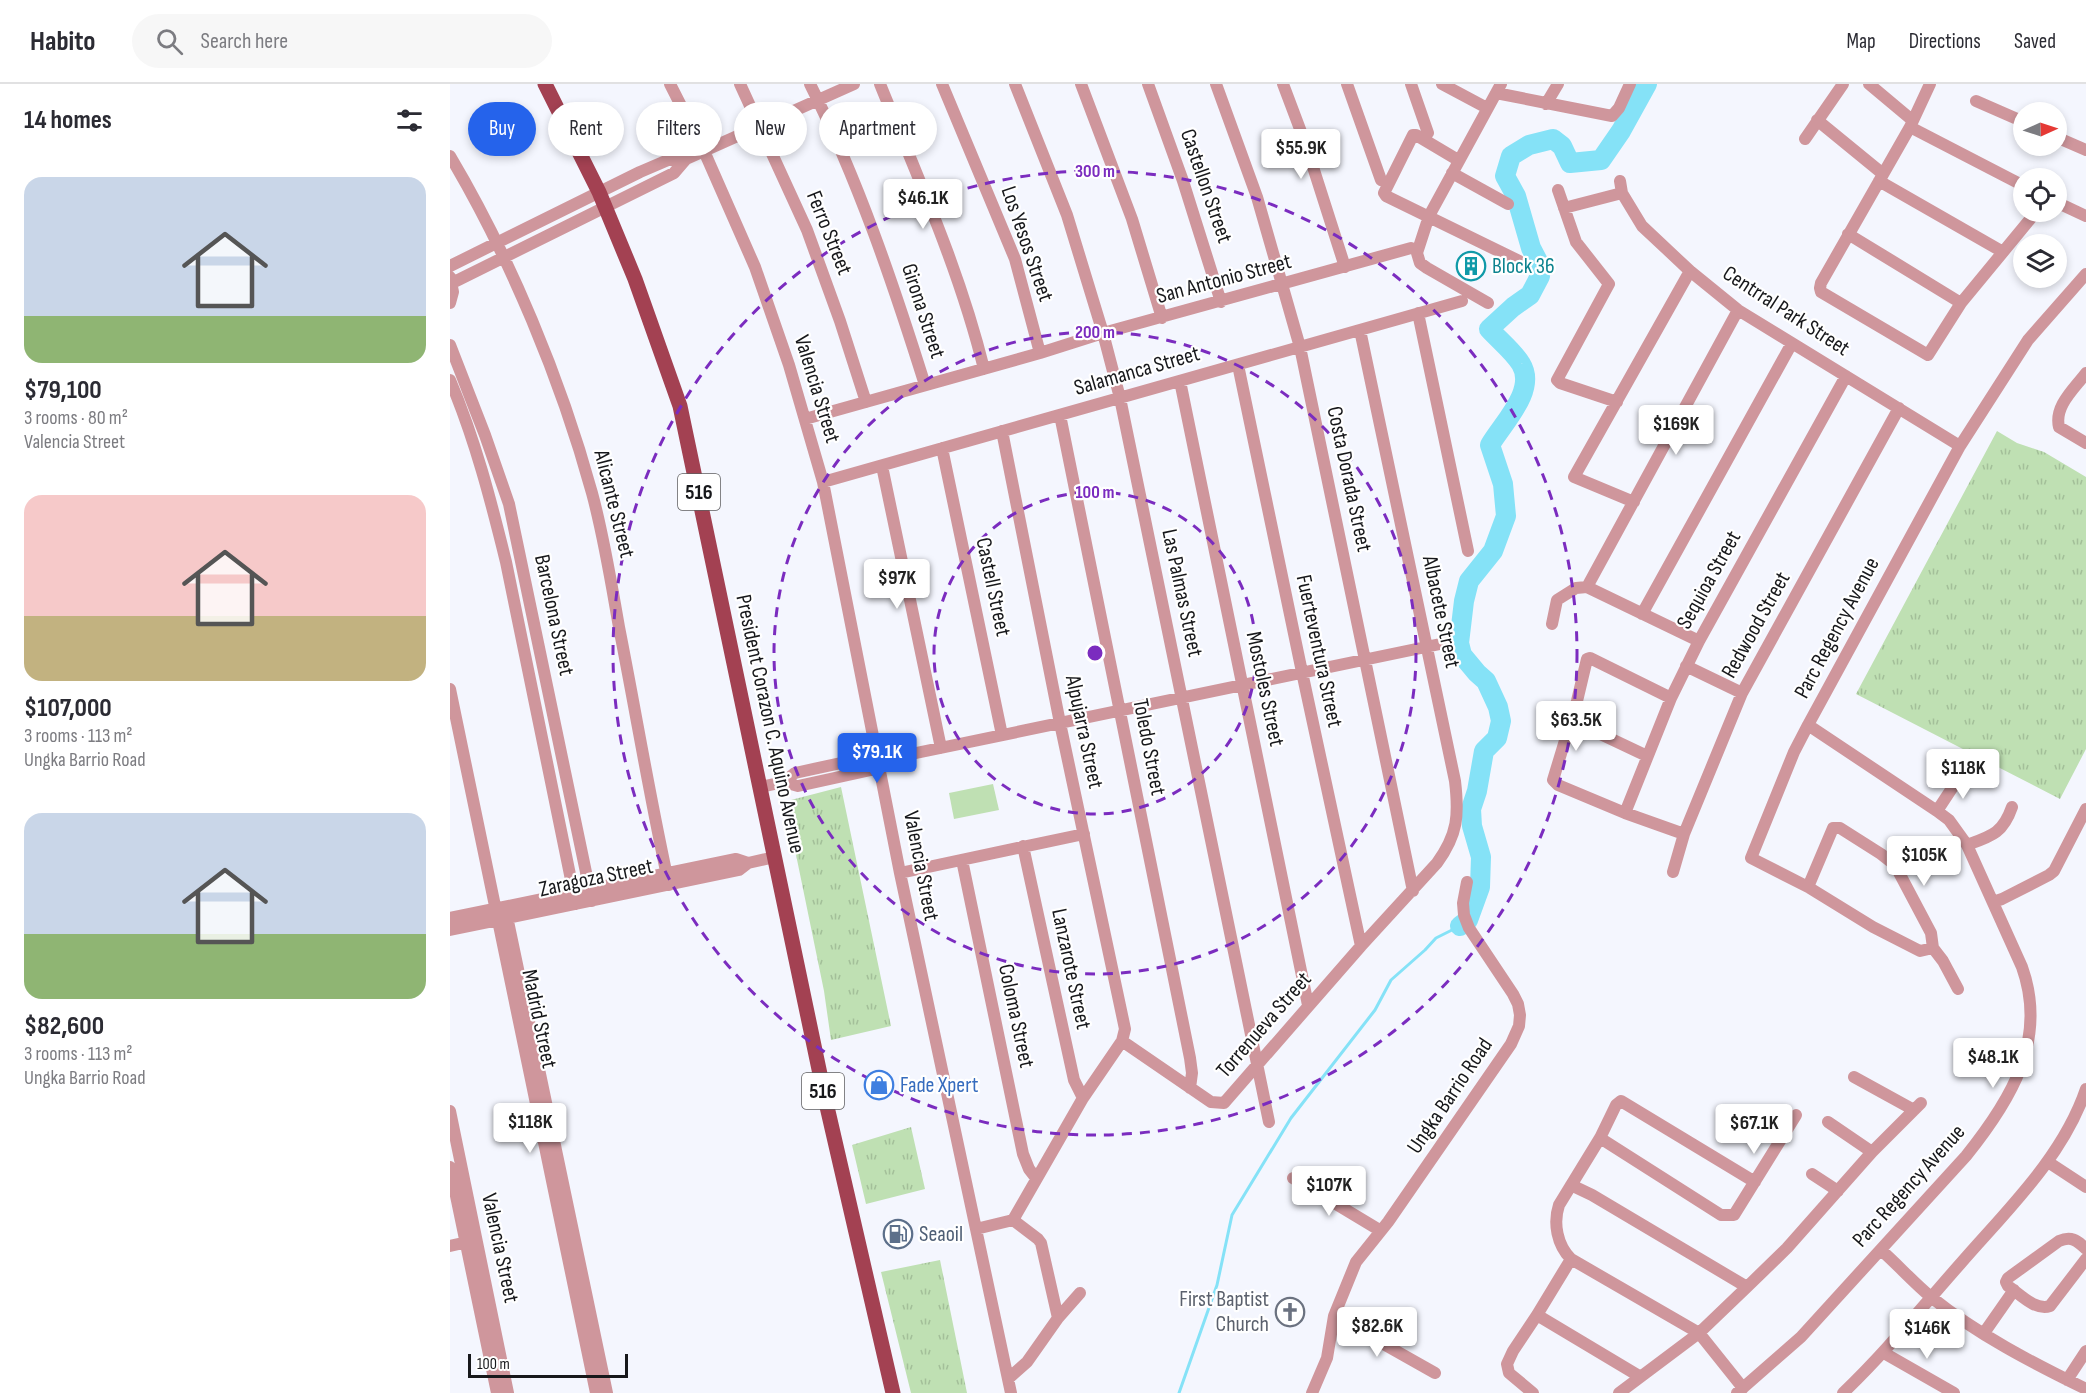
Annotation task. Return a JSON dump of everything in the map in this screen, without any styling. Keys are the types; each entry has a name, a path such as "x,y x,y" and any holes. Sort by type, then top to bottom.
{"main road":[{"name":"President Corazon C. Aquino Avenue","path":"545,84 601,199 635,279 680,406 825,1098 893,1393"}],"street":[{"name":"Valencia Street","path":"670,84 679,102"},
{"name":"Ferro Street","path":"740,84 749,102"},
{"name":"Girona Street","path":"810,84 860,198 892,283 925,385"},
{"path":"807,104 854,84"},
{"path":"880,84 953,265 984,369"},
{"name":"Los Yesos Street","path":"942,84 1015,259 1040,354"},
{"name":"Las Palmas Street","path":"1015,84 1067,215 1120,398 1269,1122"},
{"path":"1081,84 1132,219 1162,318"},
{"name":"Castellon Street","path":"1148,84 1183,181 1221,302"},
{"name":"Costa Dorada Street","path":"1216,84 1257,197 1284,284 1300,347 1413,891"},
{"path":"1283,84 1306,145 1345,267"},
{"path":"1347,84 1381,180"},
{"path":"1411,84 1428,133"},
{"path":"1442,84 1487,108"},
{"path":"1546,104 1558,84"},
{"path":"1488,303 1420,263 1417,253 1429,216 1498,88 1546,104 1612,116 1619,108 1630,84"},
{"path":"1805,140 1843,84"},
{"path":"1869,84 1911,123 2013,180"},
{"path":"1930,84 1881,178 1821,283 1820,290 1928,355 1961,303 2028,222"},
{"path":"1976,101 2013,117"},
{"path":"1817,120 1881,178 2003,252"},
{"path":"1458,160 1416,135 1411,137 1384,193 1519,261"},
{"path":"2067,142 2086,150"},
{"name":"Alicante Street","path":"450,156 503,257 538,338 574,437 592,495 668,879"},
{"path":"450,266 496,243 601,199 674,173 686,159 693,156"},
{"name":"Valencia Street","path":"706,156 755,267 789,365 823,482 900,873 1011,1393"},
{"name":"Ferro Street","path":"774,156 807,230 866,402"},
{"path":"1452,173 1508,204"},
{"name":"Centrral Park Street","path":"1564,208 1621,187 1641,226 1690,271 1738,310 1960,446"},
{"path":"1558,189 1576,242 1609,284 1557,380 1617,402"},
{"path":"450,303 453,292 451,280 503,257 601,199"},
{"path":"2067,207 2086,216"},
{"path":"1848,234 1961,303"},
{"name":"San Antonio Street","path":"805,419 1040,354 1103,333 1411,248"},
{"path":"1634,502 1574,477 1690,271"},
{"name":"Parc Regency Avenue","path":"1740,1391 1801,1337 1966,1156 1987,1130 2018,1078 2024,1062 2028,1049 2031,1017 2029,986 1967,845 1949,820 1808,725 1960,446 2028,339 2085,276"},
{"name":"Salamanca Street","path":"823,482 1462,301"},
{"path":"1587,587 1738,310"},
{"path":"1418,314 1468,551"},
{"name":"Albacete Street","path":"1360,330 1455,781 1458,813 1454,833 1447,849 1413,891"},
{"path":"1642,614 1792,343"},
{"name":"Barcelona Street","path":"450,345 509,504 591,895"},
{"name":"Fuerteventura Street","path":"1238,364 1361,946"},
{"path":"2086,373 2059,409 2057,418 2059,427 2086,443"},
{"name":"Sequioa Street","path":"1625,813 1671,698 1698,641 1846,376"},
{"name":"Barcelona Street","path":"450,380 472,439 493,508 575,898"},
{"name":"Mostoles Street","path":"1180,381 1308,1005"},
{"name":"Redwood Street","path":"1672,872 1684,834 1742,693 1899,408"},
{"name":"Toledo Street","path":"1060,415 1190,1058 1192,1073 1190,1088"},
{"name":"Alpujarra Street","path":"1002,431 1060,723 1124,1024 1122,1041"},
{"name":"Castell Street","path":"942,448 1002,735"},
{"path":"882,465 940,748"},
{"path":"1552,624 1557,600 1576,588 1587,587 1698,641"},
{"path":"760,788 784,782 795,773 878,755 892,758 1445,642"},
{"path":"1671,698 1590,658 1587,659 1553,780 1558,785 1625,813 1684,834"},
{"path":"1686,666 1742,693"},
{"name":"Madrid Street","path":"450,688 607,1393"},
{"path":"1571,720 1647,756"},
{"path":"1808,725 1794,752 1751,858 1808,887 1873,927 1920,951 1933,948"},
{"path":"784,782 798,786 880,768 892,758"},
{"path":"1937,811 1962,773"},
{"path":"1967,845 2000,830 2006,823 2012,807"},
{"path":"1993,902 2021,890 2054,871 2084,815"},
{"path":"1808,887 1833,828 1840,828 1881,854 1895,865 1931,933 1933,948 1958,989"},
{"path":"900,873 1084,834"},
{"name":"Lanzarote Street","path":"1023,846 1074,1080 1083,1098"},
{"name":"Zaragoza Street","path":"450,918 501,913 591,895 668,879 736,859 748,863 775,857"},
{"name":"Coloma Street","path":"962,860 1023,1154 1029,1169 1036,1178"},
{"name":"Ungka Barrio Road","path":"1315,1392 1327,1358 1334,1316 1351,1272 1478,1093 1511,1044 1519,1026 1518,1004 1469,928 1464,915 1463,903 1467,882"},
{"name":"Torrenueva Street","path":"1122,1041 1211,1102 1224,1103 1308,1005 1413,891"},
{"name":"Zaragoza Street","path":"450,930 501,913"},
{"name":"Madrid Street","path":"501,913 596,1393"},
{"path":"975,1229 1013,1220 1083,1098 1122,1041"},
{"path":"1618,1393 1699,1333 1787,1248 1872,1152 1917,1107 1854,1077"},
{"path":"1844,1393 1884,1353 2048,1162 2082,1112 2086,1089"},
{"path":"1740,1391 1699,1333 1571,1259 1561,1245 1555,1217 1558,1205 1599,1138 1616,1104 1621,1101 1755,1182"},
{"name":"Valencia Street","path":"450,1112 496,1393"},
{"path":"1599,1138 1721,1215 1734,1215 1796,1115"},
{"path":"1828,1122 1872,1152"},
{"path":"2048,1162 2086,1187"},
{"name":"Valencia Street","path":"450,1167 471,1241 508,1393"},
{"path":"1812,1174 1838,1191"},
{"path":"1293,1178 1381,1231"},
{"path":"1571,1185 1592,1195 1747,1287"},
{"path":"1013,1220 1041,1243 1058,1318"},
{"path":"2086,1249 2075,1239 2066,1238 2008,1278 2006,1282 2036,1305 2043,1308 2050,1306 2086,1259"},
{"path":"450,1246 471,1241"},
{"path":"1881,1250 1931,1297 1984,1333 2020,1355 2086,1389"},
{"path":"1533,1393 1509,1373 1507,1364 1512,1352 1537,1316 1571,1259"},
{"path":"1984,1333 2014,1290"},
{"path":"1009,1378 1027,1362 1058,1318 1080,1293"},
{"path":"1334,1316 1435,1373"},
{"path":"1537,1316 1639,1376"},
{"path":"2067,1380 2086,1351"},
{"path":"1884,1353 1954,1393"}],"green space":[{"path":"1997,431 2017,443 2044,452 2086,477 2086,749 2060,799 1856,694"},
{"path":"993,784 999,810 954,819 949,793"},
{"path":"841,787 891,1026 831,1040 824,991 786,806 791,800"},
{"path":"911,1127 925,1189 866,1204 852,1145"},
{"path":"940,1260 967,1393 911,1393 881,1272"}],"waterway":[{"path":"1460,926 1468,920 1480,887 1481,857 1472,826 1471,809 1477,791 1484,751 1497,738 1501,721 1498,707 1486,681 1462,655 1459,643 1464,601 1469,581 1493,551 1506,516 1503,484 1490,445 1516,406 1525,385 1525,374 1521,364 1489,329 1530,295 1540,276 1541,267 1531,248 1516,196 1505,176 1511,156 1529,145 1553,139 1562,146 1570,163 1601,160 1621,131 1647,84"},
{"path":"1179,1393 1217,1285 1232,1215 1291,1118 1375,1010 1391,980 1436,938 1460,926"}],"place":[{"name":"Block 36","path":"1471,266"},
{"name":"Fade Xpert","path":"879,1085"},
{"name":"Seaoil","path":"898,1234"},
{"name":"First Baptist Church","path":"1290,1312"}]}
